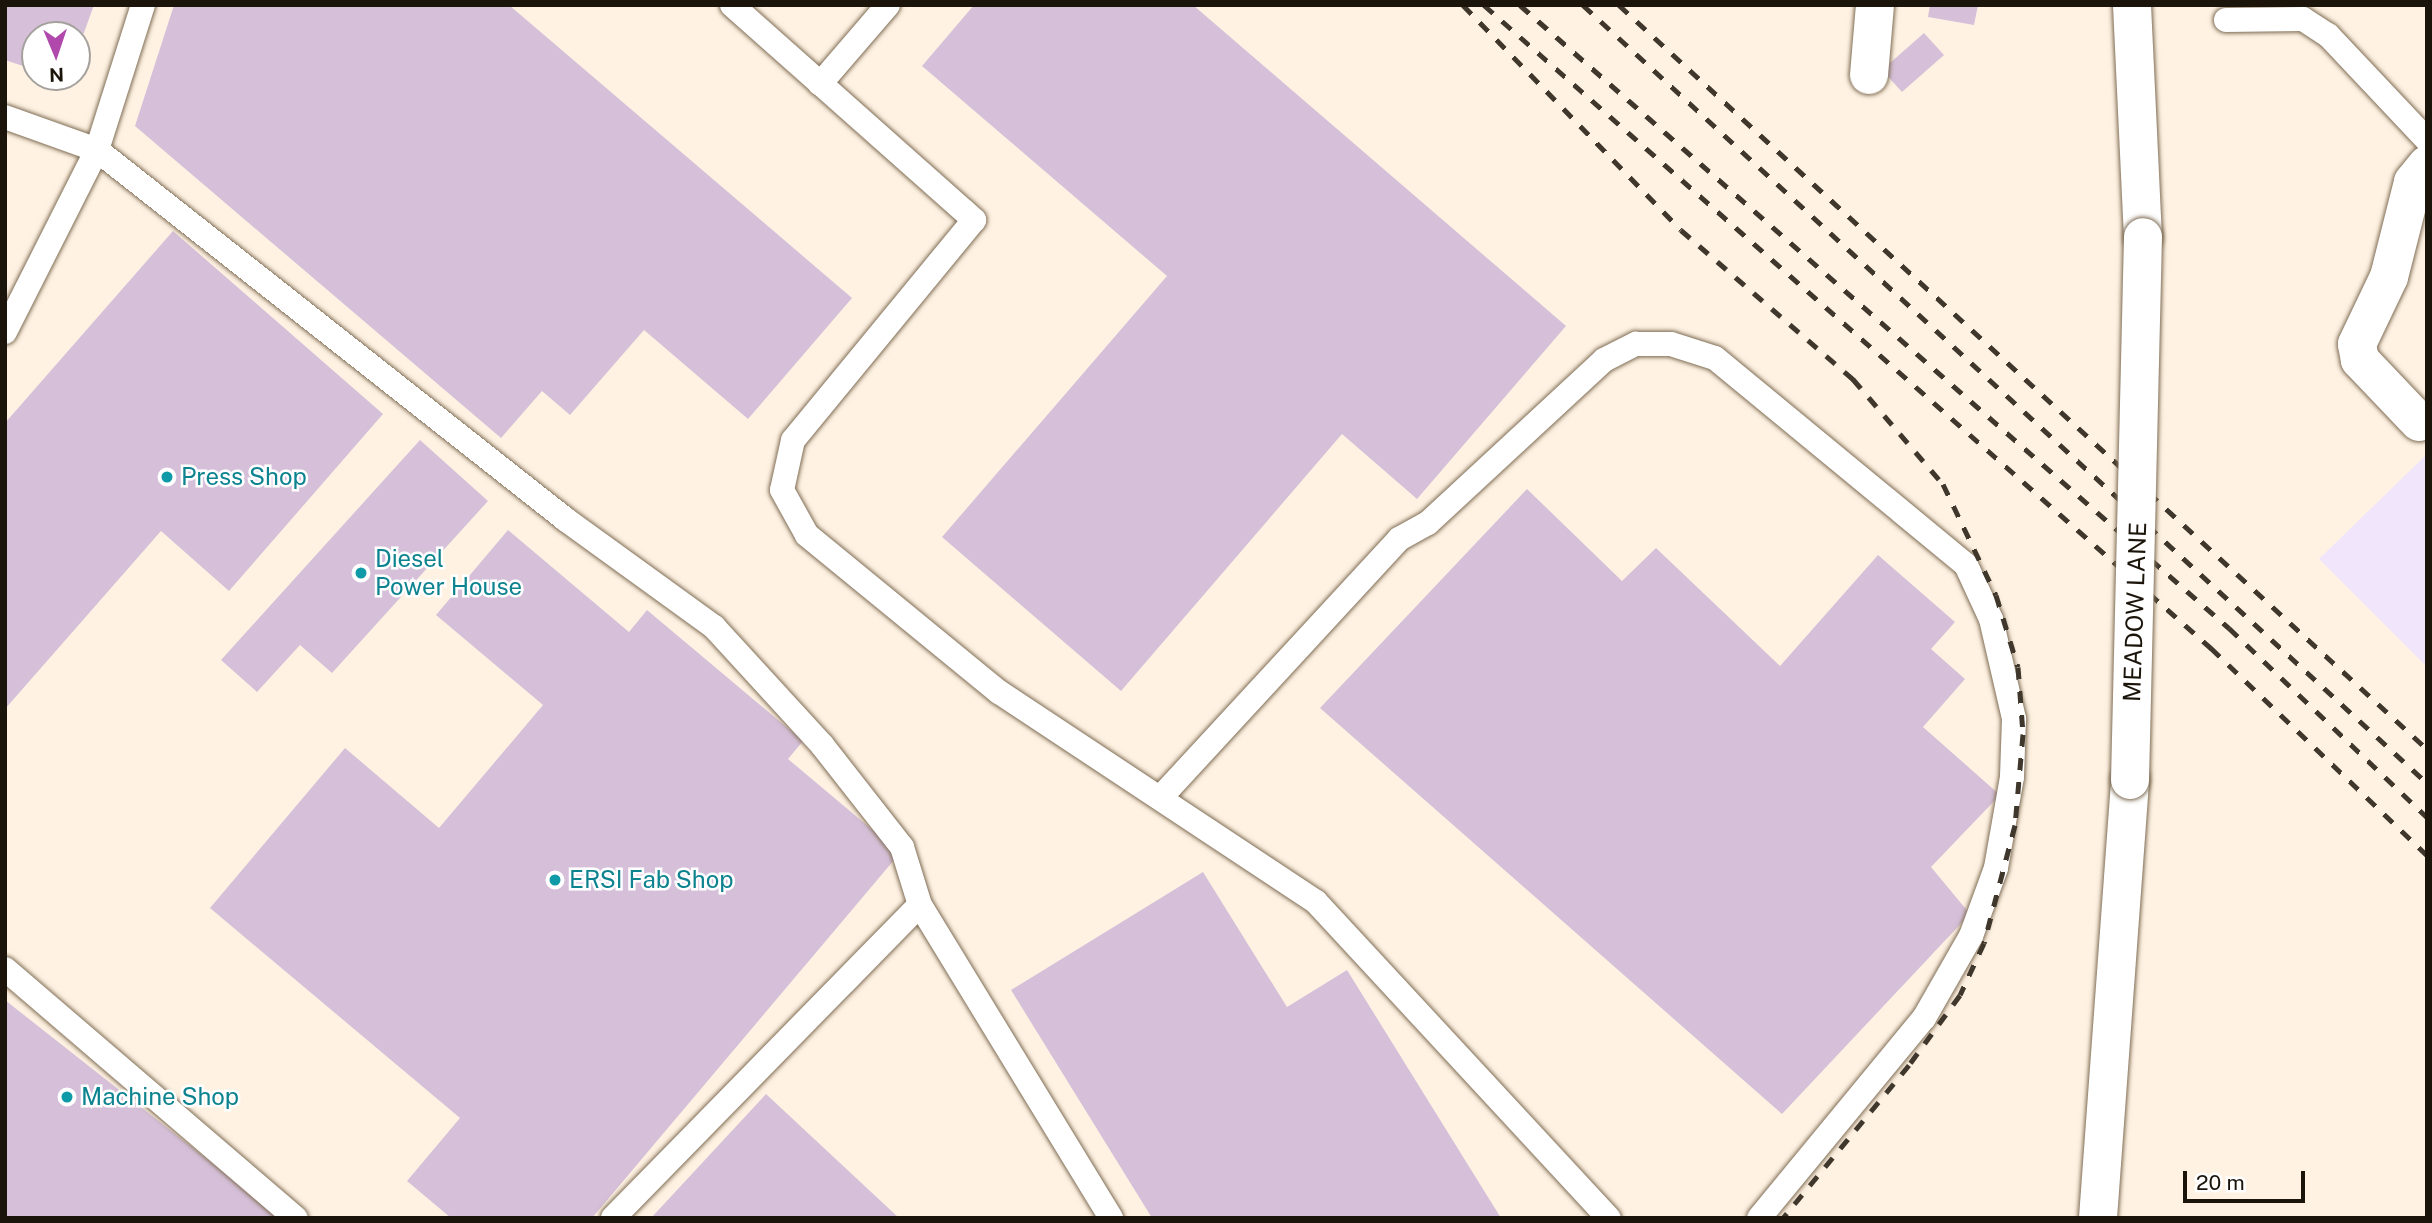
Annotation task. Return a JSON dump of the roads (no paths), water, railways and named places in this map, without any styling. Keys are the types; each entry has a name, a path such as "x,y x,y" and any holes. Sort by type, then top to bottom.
{"street":[{"path":"1869,75 1875,5"},
{"name":"MEADOW LANE","path":"2098,1218 2130,780 2143,237 2132,5"},
{"path":"2419,422 2360,360 2357,344 2389,277 2413,182 2427,165"}],"lane":[{"path":"5,332 97,150 143,5"},
{"path":"732,5 974,220 793,440 782,490 807,535 999,692 1317,902 1609,1218"},
{"path":"820,84 888,5"},
{"path":"2226,20 2303,19 2329,35 2427,140"},
{"path":"5,117 97,150 565,519 714,627 821,745 902,847 920,905 1111,1218"},
{"path":"1161,797 1399,539 1428,523 1604,360 1636,344 1671,344 1715,358 1966,565 1992,620 2014,719 2012,777 1996,867 1971,936 1924,1018 1759,1218"},
{"path":"613,1218 920,905"},
{"path":"5,970 296,1218"}],"railway":[{"path":"1463,5 1681,230 1853,379 1943,484 1996,595 2018,667 2023,734 2015,825 1984,943 1960,995 1909,1065 1783,1218"},
{"path":"1484,5 2211,648 2427,855"},
{"path":"1520,5 2229,628 2427,817"},
{"path":"1583,5 2427,783"},
{"path":"1619,5 2427,749"}],"place":[{"name":"Press Shop","path":"167,477"},
{"name":"Diesel Power House","path":"361,573"},
{"name":"ERSI Fab Shop","path":"555,880"},
{"name":"Machine Shop","path":"67,1097"}]}
